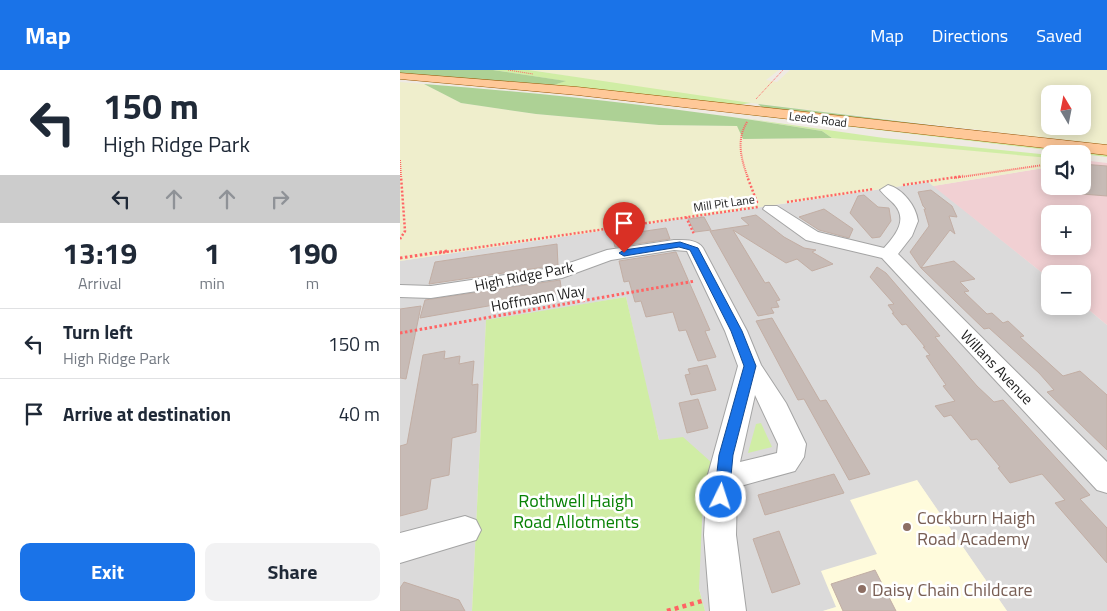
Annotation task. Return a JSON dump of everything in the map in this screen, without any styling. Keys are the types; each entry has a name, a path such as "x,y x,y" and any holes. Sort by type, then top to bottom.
{"main road":[{"name":"Leeds Road","path":"400,76 1107,150"},
{"name":"Leeds Road","path":"400,80 527,88 1041,152"},
{"path":"1091,157 1107,158"}],"street":[{"path":"774,206 812,236 888,254 902,239 910,225 904,202 888,192"},
{"name":"High Ridge Park","path":"400,291 431,292 562,272 607,256 680,244 690,246 696,251 710,278 736,331 750,366 773,403 792,444 790,457 784,463 722,478"},
{"name":"Willans Avenue","path":"888,254 1107,481"},
{"path":"726,603 720,535 722,478 750,366"},
{"path":"738,410 773,403"},
{"path":"400,548 465,530"}],"path":[{"path":"733,210 756,202 742,158 741,142 743,127 760,91 783,70"},
{"path":"400,160 405,231 400,239"},
{"name":"Mill Pit Lane","path":"400,258 733,210 888,192 1041,166"},
{"name":"Hoffmann Way","path":"400,333 710,278"},
{"path":"667,611 726,603"}],"shaded area":[{"path":"1091,161 1107,163 1107,325 1091,312 1091,265 1041,265 1041,272 933,186 1041,168 1041,195 1091,195"},
{"path":"929,182 1041,272 1041,315 1091,315 1091,312 1107,325 1107,611 1007,611 917,480 877,554 836,607 823,611 705,611 651,409 626,297 486,321 472,611 400,611 400,261"},
{"name":"Cockburn Haigh Road Academy","path":"917,480 1007,611 823,611 836,607 821,571 877,554 850,500"}],"green space":[{"path":"400,70 493,70 566,81 551,86 400,73"},
{"path":"493,70 529,70 751,103 738,105 551,86 565,81"},
{"path":"531,70 779,70 766,80 777,82 790,70 1107,70 1107,145 692,96"},
{"path":"400,82 424,84 461,103 536,114 659,125 737,126 744,139 832,138 919,144 1041,157 1041,168 933,186 928,182 400,261"},
{"path":"424,84 574,97 673,109 822,131 832,138 743,139 737,126 659,125 536,114 461,103"},
{"path":"758,104 1060,141 763,108"},
{"path":"745,112 1041,146 1041,149 743,114"},
{"path":"736,117 884,138 1041,154 1041,157 832,138 822,131"},
{"path":"1091,151 1107,153 1107,157 1091,155"},
{"name":"Rothwell Haigh Road Allotments","path":"626,297 659,440 683,437 711,462 703,497 699,589 705,611 472,611 486,320"},
{"path":"761,423 772,447 748,453 756,424"}],"building":[{"path":"1091,165 1107,166 1107,196 1091,195"},
{"path":"931,190 952,206 957,217 949,216 955,234 950,230 921,268 910,252 929,226 924,209 926,209 918,192"},
{"path":"864,195 878,207 889,208 891,221 880,237 872,238 850,213 858,196"},
{"path":"824,209 853,229 849,238 819,230 799,217"},
{"path":"756,215 784,237 804,248 816,250 812,252 833,264 812,271 797,259 786,263 733,230 765,283 769,282 780,300 776,301 779,307 771,308 774,313 758,316 710,231 749,225 741,218"},
{"path":"704,217 711,230 695,232 688,219"},
{"path":"666,228 670,239 615,247 612,236"},
{"path":"557,244 558,265 429,284 435,262"},
{"path":"676,252 710,330 705,331 716,357 698,361 686,330 679,331 673,312 646,317 641,301 635,302 629,281 624,282 619,261"},
{"path":"954,261 975,279 960,282 969,291 964,292 987,314 992,313 1003,323 1008,321 1024,336 1020,337 1063,376 1080,371 1107,395 1107,450 1047,392 1054,390 1039,373 989,328 984,329 921,268"},
{"path":"877,267 886,273 940,336 935,337 977,386 994,402 1003,400 1090,495 1080,499 1107,528 1107,563 1055,503 1065,500 1042,474 1010,483 998,468 1000,467 977,439 971,440 951,415 944,417 935,406 955,401 943,386 946,385 926,356 930,355 923,347 925,347 906,324 902,325 892,313 894,313 888,305 894,304 870,277"},
{"path":"560,280 562,293 420,318 425,300"},
{"path":"421,306 406,379 400,378 400,309"},
{"path":"772,318 820,401 826,400 870,474 849,480 804,399 798,400 756,321"},
{"path":"445,351 444,359 460,356 459,364 474,361 472,385 478,384 476,432 452,438 449,475 431,479 427,509 400,516 400,446 407,444 423,355"},
{"path":"707,365 716,390 691,395 685,375 690,374 688,369"},
{"path":"698,399 708,428 687,433 679,403"},
{"path":"834,474 844,493 765,515 758,495"},
{"path":"779,531 800,584 772,593 753,539"},
{"path":"875,570 896,611 843,611 831,584"},
{"path":"404,582 459,600 465,611 400,611 400,588"}],"place":[{"name":"Cockburn Haigh Road Academy","path":"907,527"},
{"name":"Daisy Chain Childcare","path":"862,589"}],"route":[{"path":"624,253 680,244 694,248 736,331 750,366 726,455 721,497"}]}
